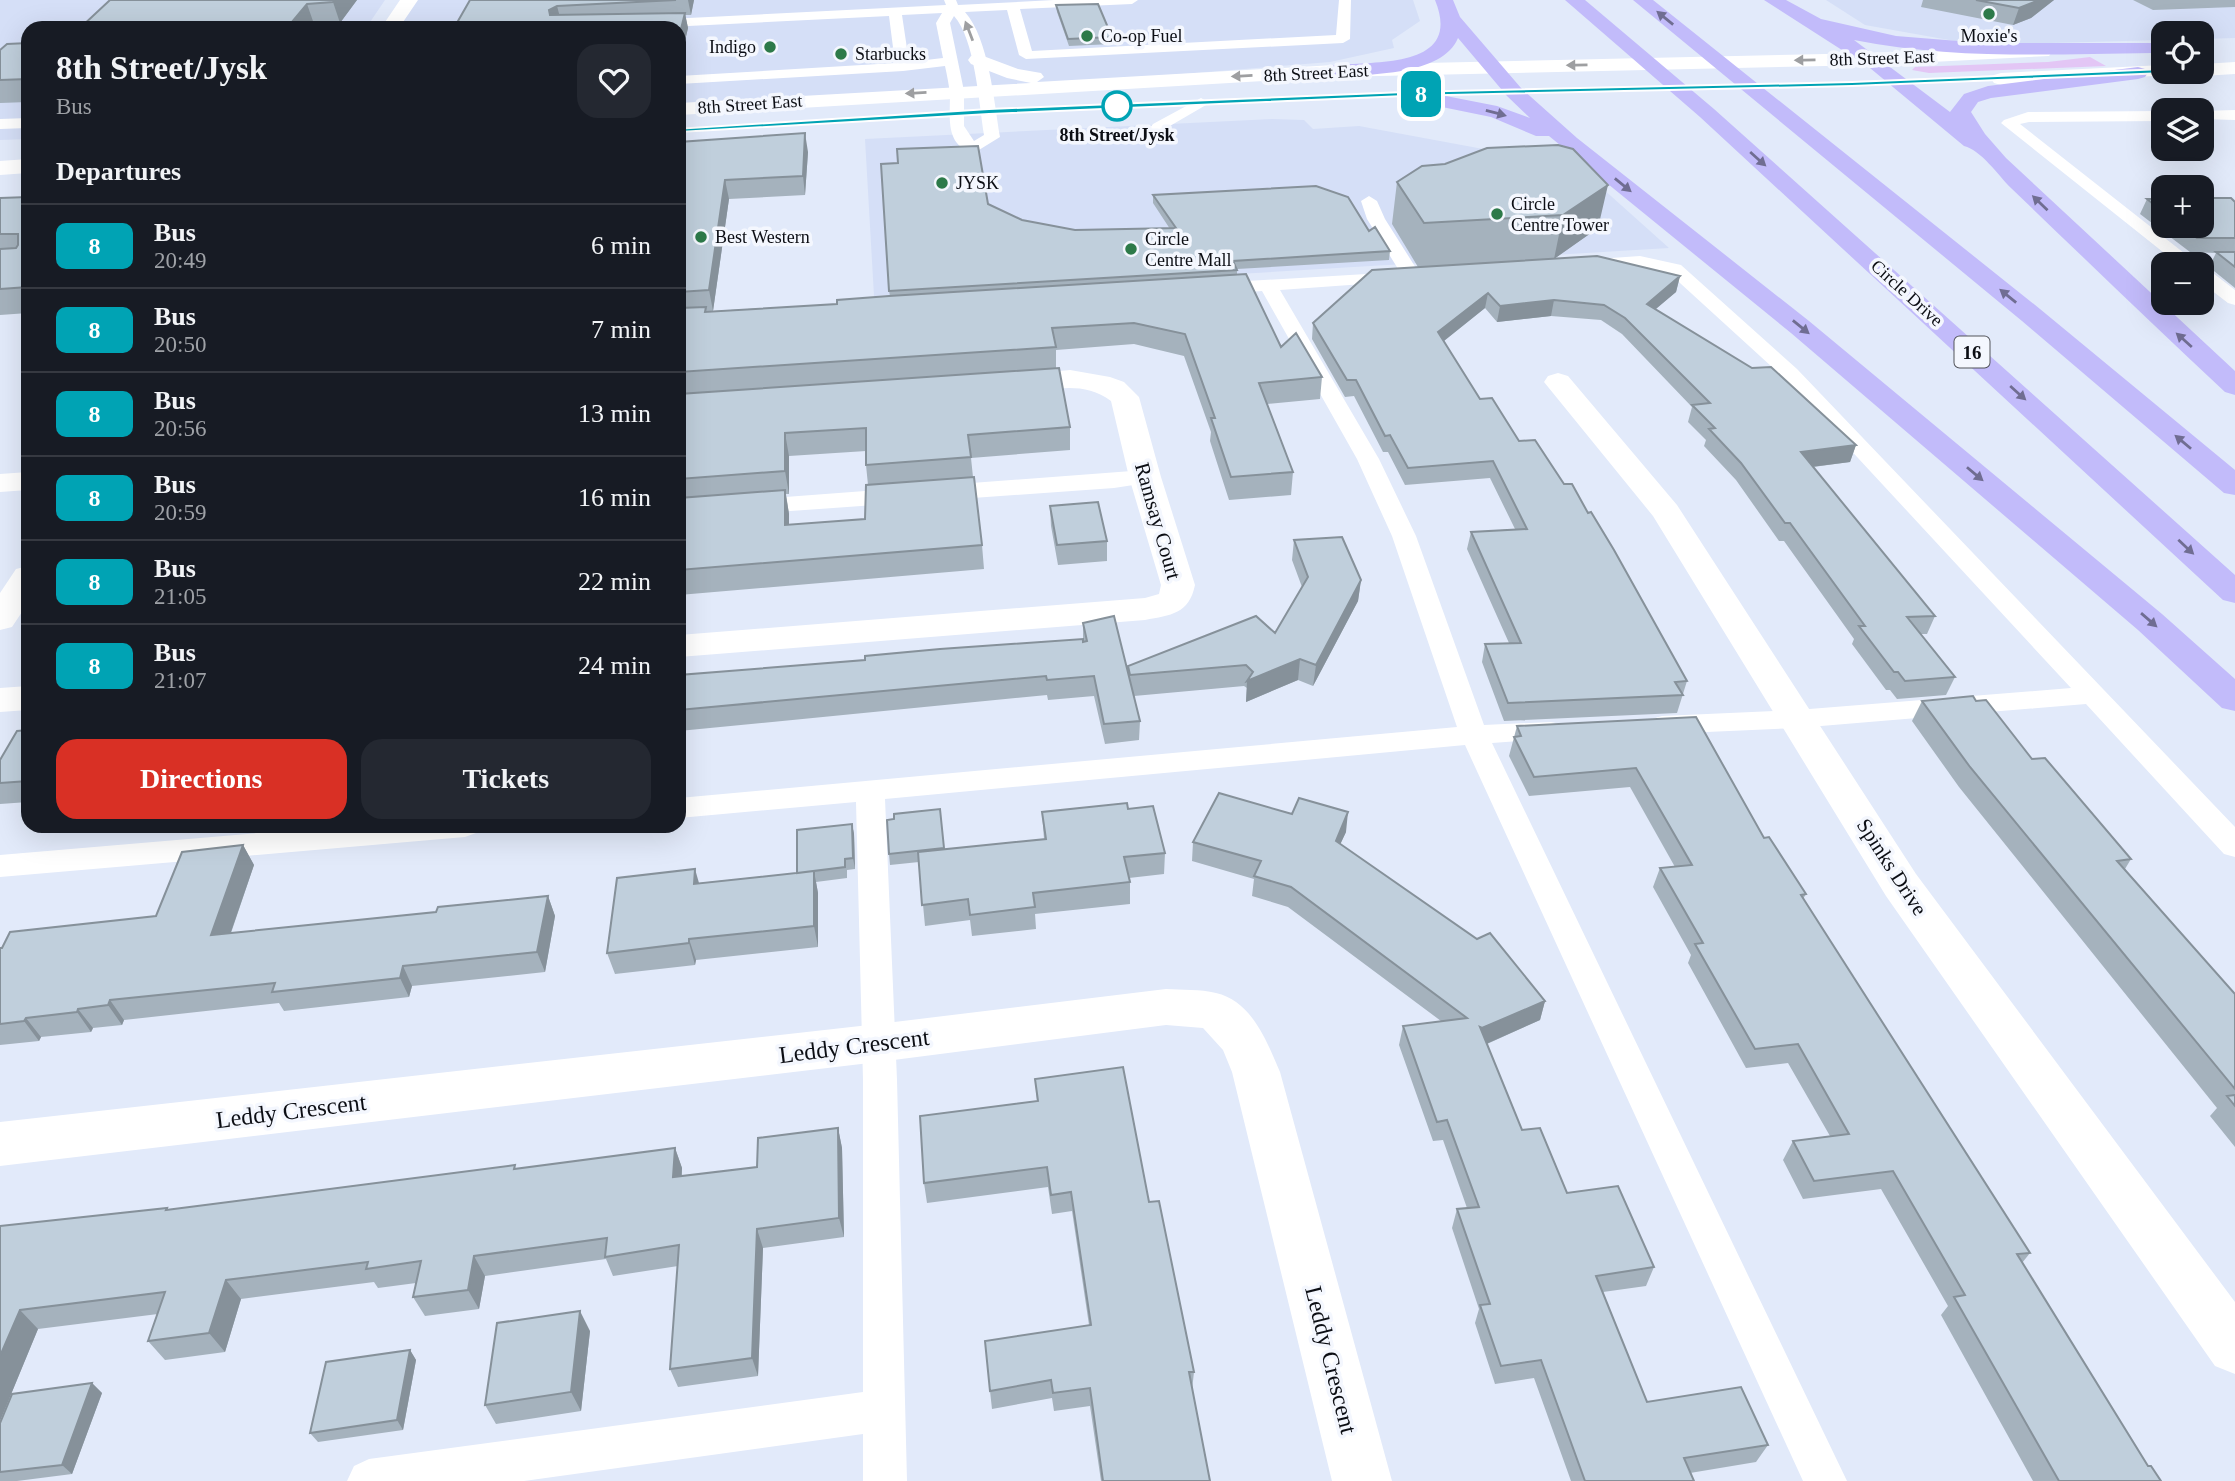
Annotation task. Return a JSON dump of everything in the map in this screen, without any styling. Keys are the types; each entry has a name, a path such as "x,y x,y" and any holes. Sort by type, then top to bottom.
{"highway":[{"path":"1444,0 1452,19 1514,92 1569,143 1800,327 2150,622 2235,699"},
{"name":"Circle Drive","path":"1574,0 1621,41 1710,96 2235,593"},
{"path":"1642,0 1785,114 2235,486"},
{"path":"1773,0 1818,23 1905,82 2018,181"},
{"path":"1335,71 1419,61 1433,55 1448,39 1452,19"},
{"path":"1818,23 1852,34 1921,45 2151,49"},
{"path":"2138,73 1988,92 1965,103 1960,112 1971,135 2156,315 2235,386"},
{"path":"1405,94 1497,112 1524,121 1569,143"}],"main road":[{"path":"395,21 409,0"},
{"name":"8th Street East","path":"686,109 1335,71 1873,59 2151,49"},
{"path":"2138,73 2122,63 2122,58 2151,51"},
{"path":"2214,52 2235,51"},
{"path":"978,60 1014,74 1099,83"},
{"path":"2214,69 2235,68"},
{"path":"1968,80 2151,72"},
{"name":"8th Street East","path":"1866,84 1928,82"},
{"path":"1650,89 1710,96 1786,86"},
{"name":"8th Street East","path":"1380,95 1541,91"},
{"path":"1163,104 1228,101"},
{"name":"8th Street East","path":"686,130 999,111"},
{"path":"0,168 21,166"},
{"name":"Ramsay Court","path":"686,645 1161,606 1175,599 1178,585 1145,477 1125,397 1119,391 1096,383 1062,379 980,384"},
{"name":"Spinks Drive","path":"1558,382 1666,512 1901,886 2235,1347"},
{"path":"0,483 21,482"},
{"path":"0,619 21,587"},
{"path":"0,700 21,698"},
{"name":"Leddy Crescent","path":"0,1144 878,1044 1166,1007 1215,1011 1242,1039 1256,1072 1362,1481"}],"lane":[{"path":"669,21 721,16 895,10 951,4 1012,5 1132,0"},
{"path":"1012,5 1026,55 1343,39 1345,0"},
{"path":"951,4 967,23 985,90 999,111 992,137 974,148 963,140 956,126 957,91 943,23 951,4"},
{"path":"895,10 902,67"},
{"path":"686,80 902,67 951,61"},
{"path":"836,71 877,96"},
{"path":"1149,139 1158,127 1201,102"},
{"path":"2214,115 2235,115"},
{"path":"2151,116 2028,117 2009,123 2174,252"},
{"path":"0,124 21,123"},
{"path":"1199,290 1419,276 1376,219 1369,201"},
{"path":"1559,266 1640,261 1675,269 1790,373 2235,846"},
{"path":"2214,276 2235,299"},
{"path":"1268,286 1368,459 1404,536 1474,735 1825,1481"},
{"path":"686,512 1145,477"},
{"path":"1635,727 1797,719 2091,695"},
{"path":"686,807 1474,735 1581,729"},
{"path":"870,791 878,1044 885,1481"},
{"path":"0,866 384,833"},
{"path":"369,1481 883,1410"}],"shaded area":[{"path":"0,0 385,0 371,21 21,21 21,139 0,140"},
{"path":"409,0 1413,0 1420,21 1392,40 1394,48 1330,62 985,90 686,109 686,21 395,21"},
{"path":"1826,0 2235,0 2235,38 2214,39 2214,21 2151,21 2151,40 1977,45 1865,25"},
{"path":"2090,57 2106,66 1929,73 1912,70 1915,67 2048,62"},
{"path":"1272,119 1304,120 1313,129 1359,126 1521,156 1602,188 1669,248 874,296 865,139"}],"building":[{"path":"110,0 335,0 307,4 293,21 88,21"},
{"path":"470,0 676,0 557,6 549,10 550,15 685,13 683,21 458,21"},
{"path":"1976,0 2039,0 2019,8"},
{"path":"1098,4 1112,37 1068,39 1056,5"},
{"path":"21,43 21,79 0,80 0,50 7,44"},
{"name":"Best Western","path":"805,133 803,176 725,180 709,290 686,292 686,142"},
{"path":"1558,145 1573,149 1608,185 1563,215 1424,223 1397,182 1422,166 1445,164 1487,148"},
{"name":"Circle Centre Mall","path":"978,146 988,204 1022,220 1075,230 1176,228 1153,195 1316,186 1348,197 1369,231 1375,227 1390,251 1233,261 1237,270 889,291 881,164 898,163 897,149"},
{"path":"21,197 21,288 0,289 0,249 16,248 18,234 0,234 0,198"},
{"path":"2214,198 2231,198 2235,202 2235,238 2214,238"},
{"path":"2216,252 2235,252 2235,267"},
{"path":"1597,256 1680,276 1647,304 1752,368 1771,367 1856,445 1801,452 1935,616 1907,617 1955,677 1905,681 1898,672 1894,672 1859,626 1865,626 1790,523 1785,523 1741,463 1709,429 1715,428 1692,405 1710,403 1625,318 1604,305 1554,300 1500,306 1488,293 1438,332 1480,399 1492,398 1519,441 1535,440 1564,484 1572,484 1614,550 1687,681 1675,682 1683,695 1508,703 1485,644 1521,643 1471,532 1527,529 1493,461 1408,468 1390,435 1385,436 1356,380 1347,380 1313,323 1372,270"},
{"path":"1246,274 1281,347 1296,333 1322,377 1259,383 1293,472 1231,477 1211,418 1215,418 1185,334 1134,323 1052,328 1056,347 686,372 686,308 706,307 705,312 837,304 837,300"},
{"path":"1059,368 1070,427 968,435 971,457 866,465 866,428 785,433 785,471 686,478 686,394"},
{"path":"974,477 982,545 686,569 686,497 785,490 785,525 865,519 866,485"},
{"path":"1098,502 1107,541 1057,545 1050,506"},
{"path":"1342,537 1361,580 1316,665 1300,659 1247,681 1253,672 1246,665 1130,675 1128,666 1256,616 1275,633 1308,577 1294,540"},
{"path":"1114,616 1140,721 1104,724 1094,676 1047,680 1046,676 686,709 686,674 865,660 865,656 940,649 1083,639 1083,642 1087,641 1083,623"},
{"path":"1973,696 1976,701 1986,700 2032,759 2045,758 2131,859 2117,861 2235,994 2235,1089 1970,767 1922,701"},
{"path":"1696,717 1764,838 1769,837 1806,894 1801,895 2030,1253 2017,1254 2148,1466 2151,1466 2161,1481 2059,1481 1954,1297 1965,1295 1893,1171 1814,1181 1793,1141 1849,1134 1798,1044 1755,1049 1695,944 1703,943 1660,868 1692,865 1636,768 1534,777 1514,737 1521,736 1517,726"},
{"path":"17,731 21,731 21,782 0,783 0,760"},
{"path":"1219,793 1292,814 1299,798 1348,812 1336,841 1477,939 1490,933 1545,1001 1480,1027 1522,1130 1540,1128 1567,1193 1618,1186 1654,1267 1596,1276 1647,1402 1741,1387 1768,1445 1684,1458 1694,1481 1585,1481 1541,1360 1501,1366 1480,1305 1490,1304 1457,1209 1479,1207 1447,1120 1437,1122 1403,1026 1467,1018 1291,887 1254,876 1261,861 1193,842"},
{"path":"1127,803 1128,809 1153,806 1165,853 1124,857 1130,882 1033,893 1035,907 970,915 968,899 922,905 918,852 1046,839 1042,812"},
{"path":"940,809 944,848 889,854 887,820 894,819 894,814"},
{"path":"852,824 853,858 845,859 845,867 797,873 797,830"},
{"path":"243,845 211,935 436,912 438,907 548,896 537,952 403,966 400,978 272,992 275,983 110,1000 108,1005 78,1009 77,1012 0,1024 0,948 10,932 156,916 182,852"},
{"path":"695,869 694,884 814,871 814,926 689,939 689,943 607,953 617,878"},
{"path":"1123,1067 1149,1202 1159,1201 1194,1372 1189,1372 1210,1481 1103,1481 1090,1388 1053,1393 1051,1380 990,1391 985,1341 1091,1325 1071,1192 1051,1195 1047,1167 924,1183 920,1116 1038,1101 1035,1079"},
{"path":"2235,1095 2235,1106 2227,1096"},
{"path":"838,1128 839,1218 757,1229 752,1358 670,1369 679,1245 605,1257 607,1238 474,1256 468,1290 413,1297 421,1261 366,1269 368,1262 226,1280 209,1333 148,1341 165,1292 20,1310 0,1356 0,1226 167,1208 166,1210 515,1165 514,1169 675,1148 673,1177 757,1167 758,1138"},
{"path":"580,1311 571,1392 485,1405 497,1323"},
{"path":"410,1350 397,1420 310,1433 326,1362"},
{"path":"92,1383 62,1465 0,1472 0,1423 12,1394"}],"bus line":[{"name":"8","path":"686,129 989,111 1405,94 1928,82 2151,73"}],"place":[{"name":"Moxie's","path":"1989,14"},
{"name":"Co-op Fuel","path":"1087,36"},
{"name":"Indigo","path":"770,47"},
{"name":"Starbucks","path":"841,54"},
{"name":"8th Street/Jysk","path":"1117,106"},
{"name":"JYSK","path":"942,183"},
{"name":"Circle Centre Tower","path":"1497,214"},
{"name":"Best Western","path":"701,237"},
{"name":"Circle Centre Mall","path":"1131,249"}]}
